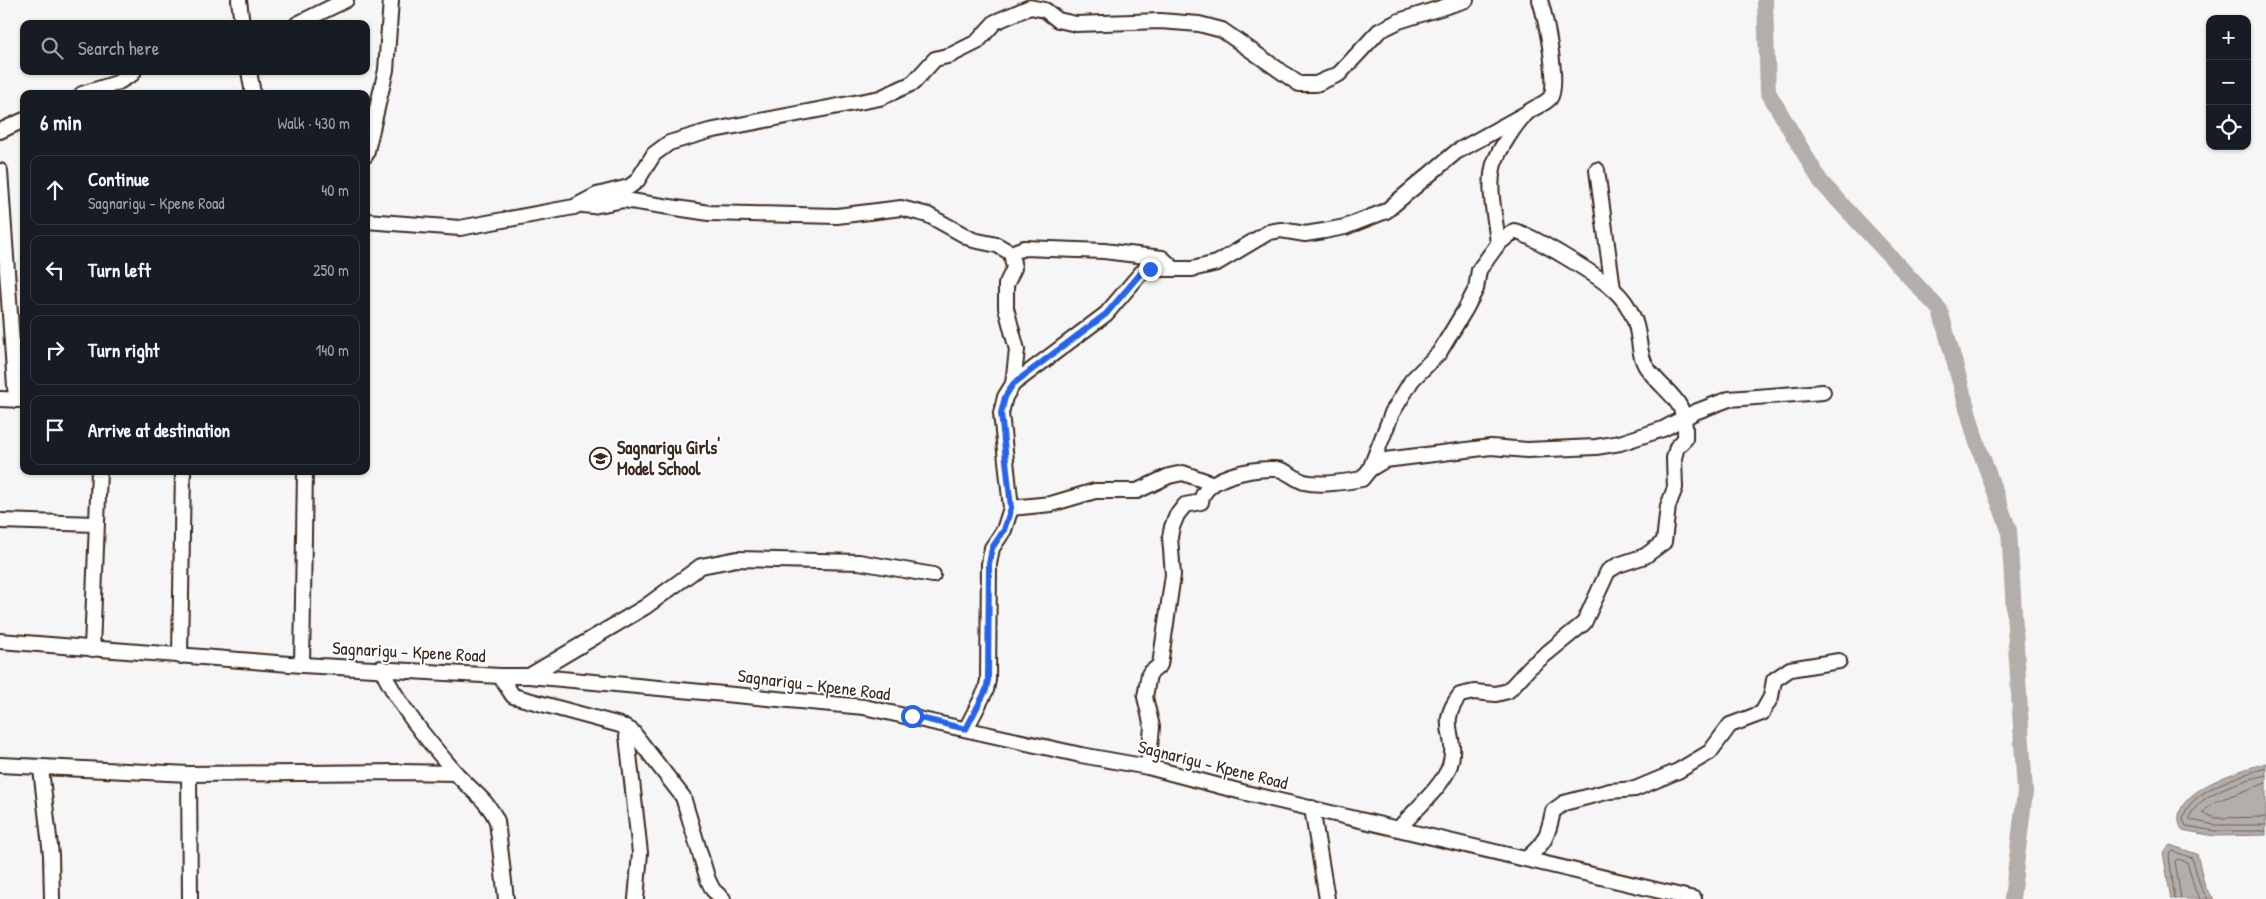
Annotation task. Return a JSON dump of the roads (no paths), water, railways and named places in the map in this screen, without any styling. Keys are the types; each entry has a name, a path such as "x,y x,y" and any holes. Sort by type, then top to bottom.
{"street":[{"path":"239,0 242,20"},
{"path":"305,20 346,0"},
{"path":"370,137 386,70 391,0"},
{"path":"370,221 460,228 497,223 580,204 598,195 628,187 637,181 654,154 669,143 709,131 880,98 913,82 935,59 951,55 977,42 995,22 1030,8 1045,10 1058,20 1076,24 1160,21 1199,24 1222,30 1299,84 1316,84 1339,74 1379,31 1399,21 1466,0"},
{"path":"966,729 986,690 988,680 989,564 992,548 1004,530 1011,508 1001,413 1005,397 1013,384 1106,314 1141,273 1150,269 1192,269 1218,263 1269,232 1281,230 1305,234 1345,227 1373,218 1386,211 1456,152 1550,98 1554,88 1547,28 1540,0"},
{"path":"95,90 117,83 130,75"},
{"path":"250,75 252,90"},
{"path":"1498,244 1492,194 1494,164 1515,127 1526,113"},
{"path":"0,131 20,122"},
{"path":"1597,170 1612,289"},
{"path":"0,171 20,400 0,399"},
{"path":"580,204 593,206 624,200 709,213 837,216 901,208 928,215 973,240 997,245 1011,252 1024,248 1104,252 1162,258 1173,268"},
{"path":"1148,766 1152,727 1145,697 1149,674 1160,665 1173,575 1170,537 1176,516 1185,505 1201,502 1202,493 1211,483 1238,474 1277,469 1304,482 1362,479 1370,469 1392,413 1412,380 1439,353 1472,296 1479,270 1498,244 1514,231 1523,233 1612,289 1633,315 1647,368 1680,404 1684,419 1685,439 1677,447 1674,458 1675,488 1668,506 1664,542 1645,556 1618,565 1608,572 1584,624 1530,667 1508,691 1496,694 1474,692 1460,695 1450,707 1448,717 1452,749 1450,766 1437,786 1399,828"},
{"path":"1011,252 1014,268 1006,285 1006,308 1017,350 1013,384"},
{"path":"1370,469 1385,460 1490,447 1527,450 1596,447 1620,443 1663,429 1729,399 1823,392"},
{"path":"1011,508 1051,504 1095,492 1137,490 1169,476 1183,473 1211,483"},
{"path":"92,649 99,475"},
{"path":"180,656 183,475"},
{"path":"302,665 305,475"},
{"path":"0,521 96,524"},
{"path":"529,676 645,607 701,566 737,559 859,562 933,575"},
{"name":"Sagnarigu - Kpene Road","path":"0,641 302,665 529,676 864,707 1081,755 1148,766 1312,808 1694,899"},
{"path":"1526,858 1543,844 1550,829 1553,812 1564,803 1610,791 1635,789 1690,764 1710,752 1730,725 1762,713 1771,697 1774,680 1790,669 1839,660"},
{"path":"381,668 404,708 456,773 488,804 497,821 506,899"},
{"path":"500,676 513,696 626,727 632,731 683,797 708,880 723,899"},
{"path":"626,727 640,853 636,899"},
{"path":"0,765 41,769 189,774 456,773"},
{"path":"41,769 51,855 52,899"},
{"path":"189,774 190,899"},
{"path":"1312,808 1327,899"}],"water":[{"path":"2266,763 2266,835 2214,836 2182,830 2179,817 2183,805 2193,794 2223,778"},
{"path":"2170,845 2197,854 2205,887 2214,899 2171,899 2163,852"}],"waterway":[{"path":"1765,0 1768,92 1821,182 1940,310 1976,440 2009,530 2025,792 2012,899"}],"place":[{"name":"Sagnarigu Girls' Model School","path":"601,458"}]}
